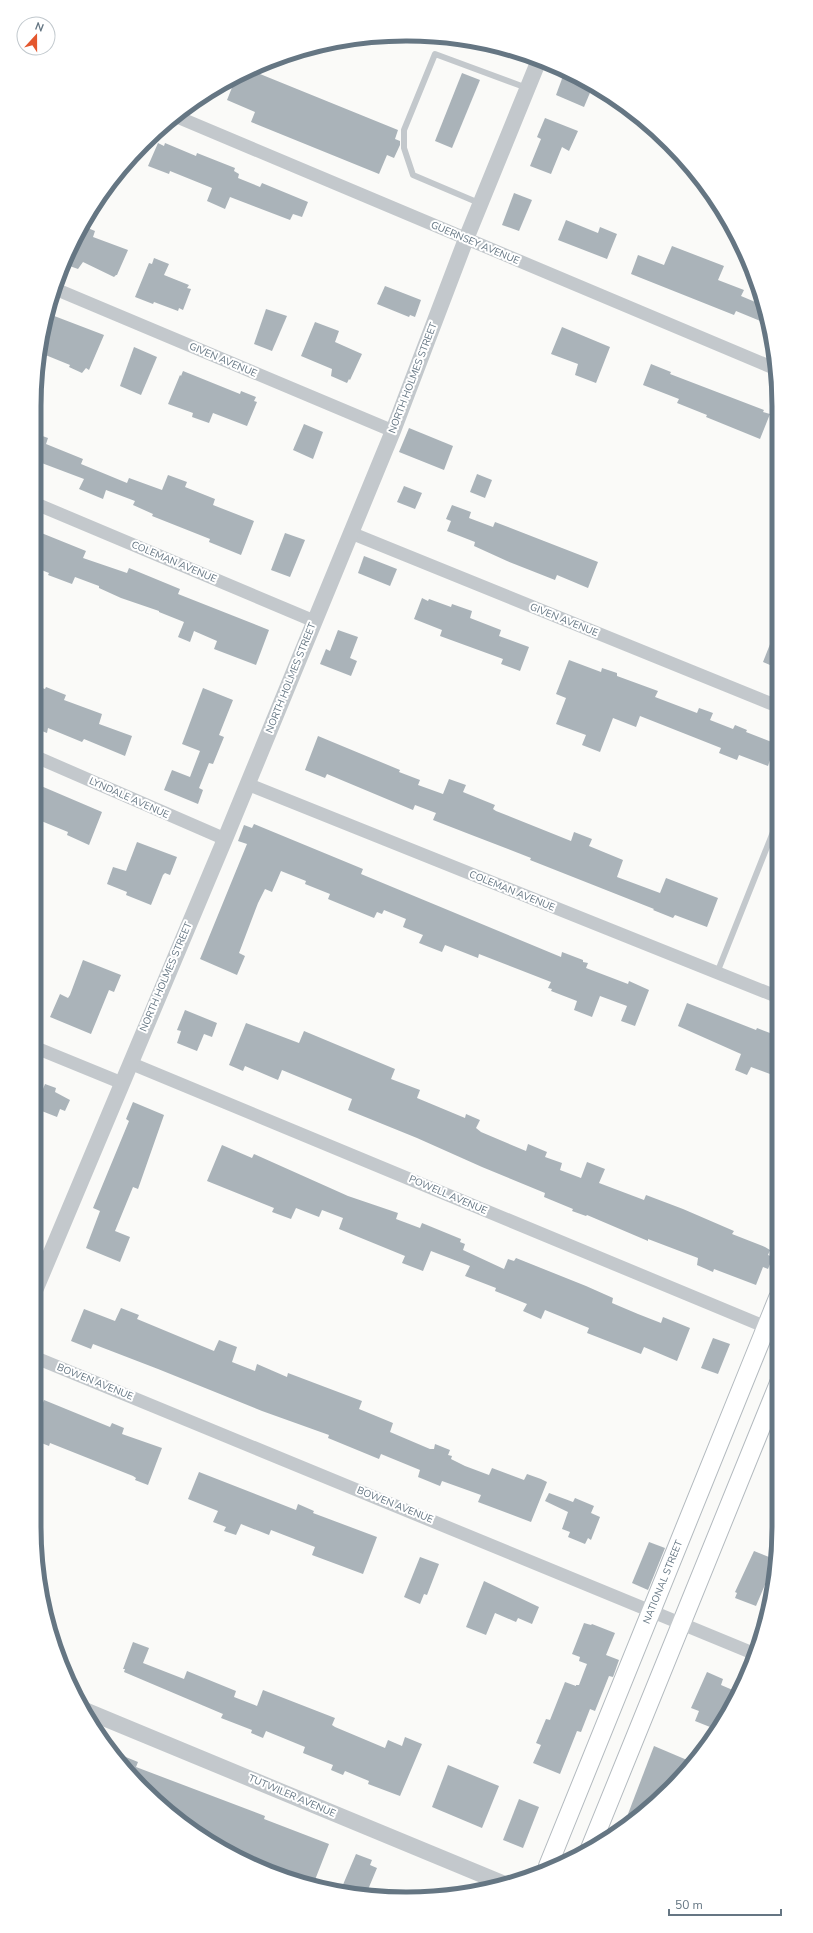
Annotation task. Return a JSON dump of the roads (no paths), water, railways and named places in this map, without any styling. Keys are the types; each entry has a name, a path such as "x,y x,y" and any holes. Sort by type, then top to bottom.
{"main road":[{"name":"NATIONAL STREET","path":"549,1862 772,1312"},
{"path":"593,1840 772,1400"}],"street":[{"name":"NORTH HOLMES STREET","path":"41,1276 393,431 466,239 538,66"},
{"name":"GUERNSEY AVENUE","path":"182,119 770,366"},
{"name":"GIVEN AVENUE","path":"59,291 393,431"},
{"name":"COLEMAN AVENUE","path":"41,506 314,622"},
{"name":"GIVEN AVENUE","path":"351,533 772,704"},
{"name":"LYNDALE AVENUE","path":"41,759 224,839"},
{"name":"COLEMAN AVENUE","path":"247,784 772,995"},
{"path":"41,1050 122,1083"},
{"name":"POWELL AVENUE","path":"130,1063 766,1327"},
{"name":"BOWEN AVENUE","path":"41,1360 750,1652"},
{"name":"TUTWILER AVENUE","path":"93,1713 497,1881"}],"lane":[{"path":"480,204 413,175 404,148 404,130 432,61 435,54 528,88"},
{"path":"717,973 772,835"}]}
